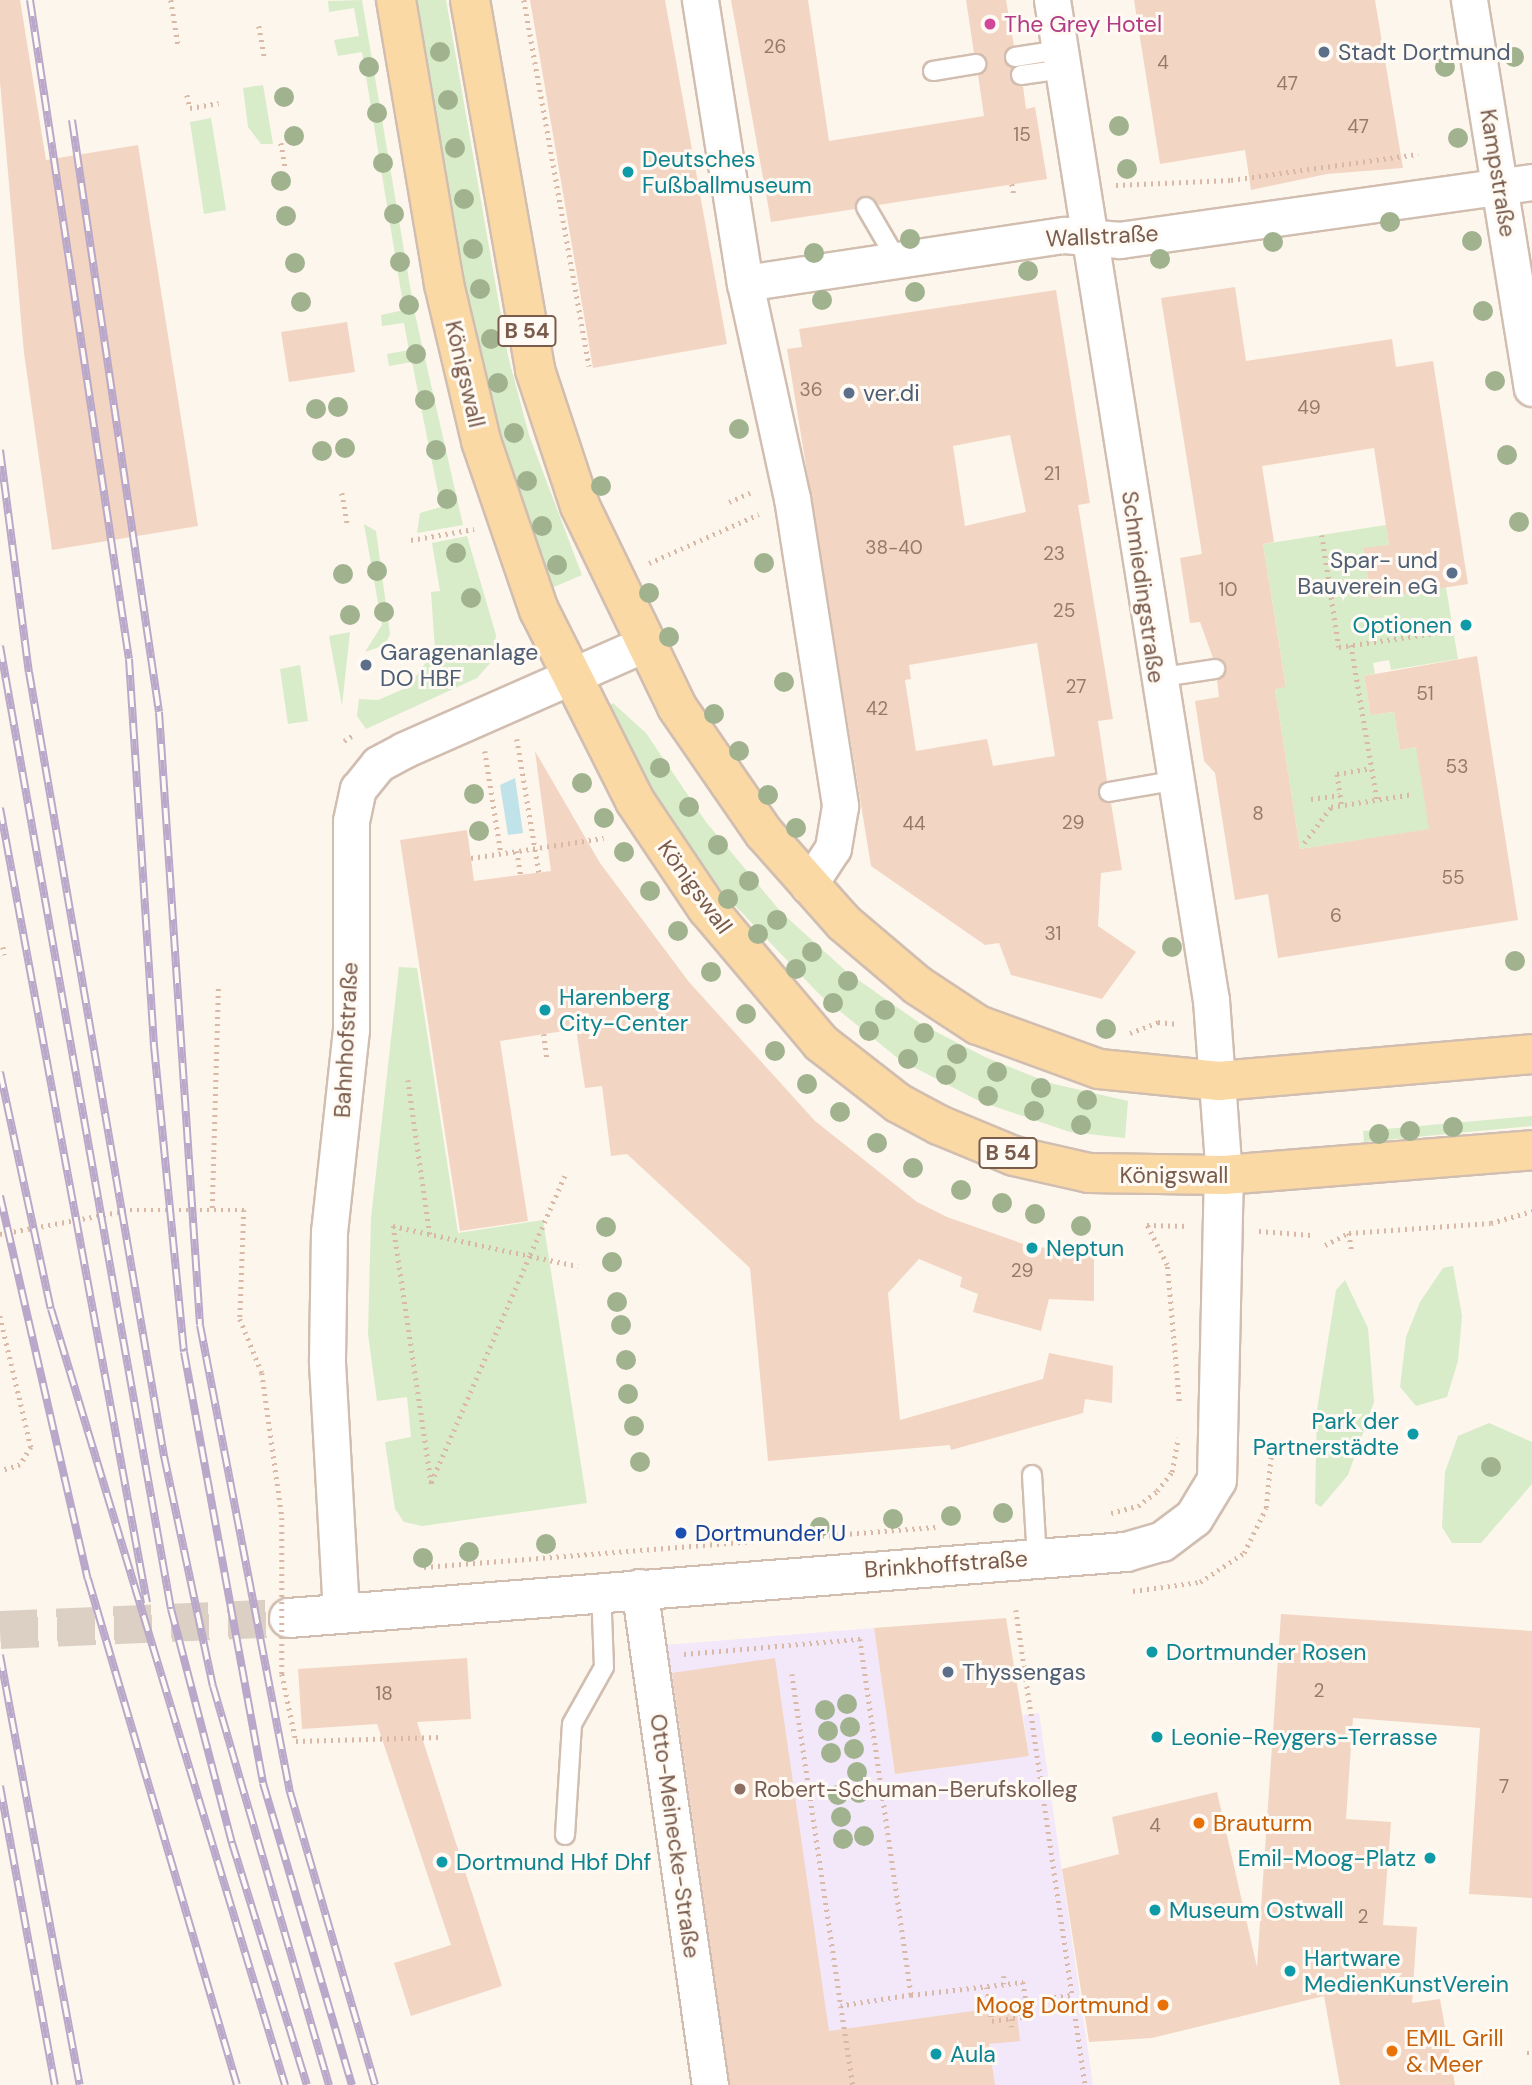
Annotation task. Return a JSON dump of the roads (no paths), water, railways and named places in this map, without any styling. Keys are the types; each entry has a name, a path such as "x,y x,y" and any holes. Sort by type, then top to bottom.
{"main road":[{"name":"Königswall","path":"396,0 444,284 481,440 569,679 635,801 707,908 821,1043 873,1086 939,1125 1049,1166 1115,1175 1224,1175 1532,1150"},
{"name":"B 54","path":"470,0 536,370 608,575 642,645 748,810 808,886 917,985 1007,1039 1099,1069 1219,1081 1532,1054"}],"street":[{"path":"700,0 775,493 841,749 840,806 833,848 808,886"},
{"name":"Schmiedingstraße","path":"1052,0 1091,236 1219,1081 1224,1175"},
{"name":"Kampstraße","path":"1469,0 1516,183 1532,388"},
{"name":"Wallstraße","path":"745,283 1064,235 1120,240 1516,183"},
{"name":"Bahnhofstraße","path":"341,1596 327,1359 329,1232 351,1030 351,821 358,789 395,755 642,645"},
{"name":"Brinkhoffstraße","path":"289,1618 341,1596 601,1590 1126,1552 1162,1542 1194,1518 1217,1480 1224,1175"},
{"name":"Otto-Meinecke-Straße","path":"639,1587 649,1657 663,1697 712,2036 710,2085"}],"lane":[{"path":"1015,57 1061,60"},
{"path":"1021,75 1061,60"},
{"path":"933,71 976,64"},
{"path":"866,207 897,260"},
{"path":"1156,678 1215,669"},
{"path":"1109,792 1173,781"},
{"path":"1032,1475 1037,1558"},
{"path":"565,1835 572,1724 604,1667 601,1590"}],"water":[{"path":"515,778 523,833 508,835 500,785"}],"tunnel":[{"path":"0,1630 289,1618"}],"railway":[{"path":"30,0 129,659 154,1046 184,1352 263,1783 352,2085"},
{"path":"72,120 159,712 200,1325 290,1792 375,2085"},
{"path":"0,450 29,672 164,1456 213,1686 329,2085"},
{"path":"0,646 171,1609 232,1843 307,2085"},
{"path":"0,808 147,1603"},
{"path":"0,1072 51,1309 285,2085"},
{"path":"0,1196 88,1579 237,2085"},
{"path":"0,1655 80,2085"},
{"path":"0,1786 55,2085"}],"place":[{"name":"The Grey Hotel","path":"990,24"},
{"name":"Stadt Dortmund","path":"1324,52"},
{"name":"Deutsches Fußballmuseum","path":"628,172"},
{"name":"ver.di","path":"849,393"},
{"name":"Spar- und Bauverein eG","path":"1452,573"},
{"name":"Optionen","path":"1466,625"},
{"name":"Garagenanlage DO HBF","path":"366,665"},
{"name":"Harenberg City-Center","path":"545,1010"},
{"name":"Neptun","path":"1032,1248"},
{"name":"Park der Partnerstädte","path":"1413,1434"},
{"name":"Dortmunder U","path":"681,1533"},
{"name":"Dortmunder Rosen","path":"1152,1652"},
{"name":"Thyssengas","path":"948,1672"},
{"name":"Leonie-Reygers-Terrasse","path":"1157,1737"},
{"name":"Robert-Schuman-Berufskolleg","path":"740,1789"},
{"name":"Brauturm","path":"1199,1823"},
{"name":"Emil-Moog-Platz","path":"1430,1858"},
{"name":"Dortmund Hbf Dhf","path":"442,1862"},
{"name":"Museum Ostwall","path":"1155,1910"},
{"name":"Hartware MedienKunstVerein","path":"1290,1971"},
{"name":"Moog Dortmund","path":"1163,2005"},
{"name":"EMIL Grill & Meer","path":"1392,2051"},
{"name":"Aula","path":"936,2054"}]}
